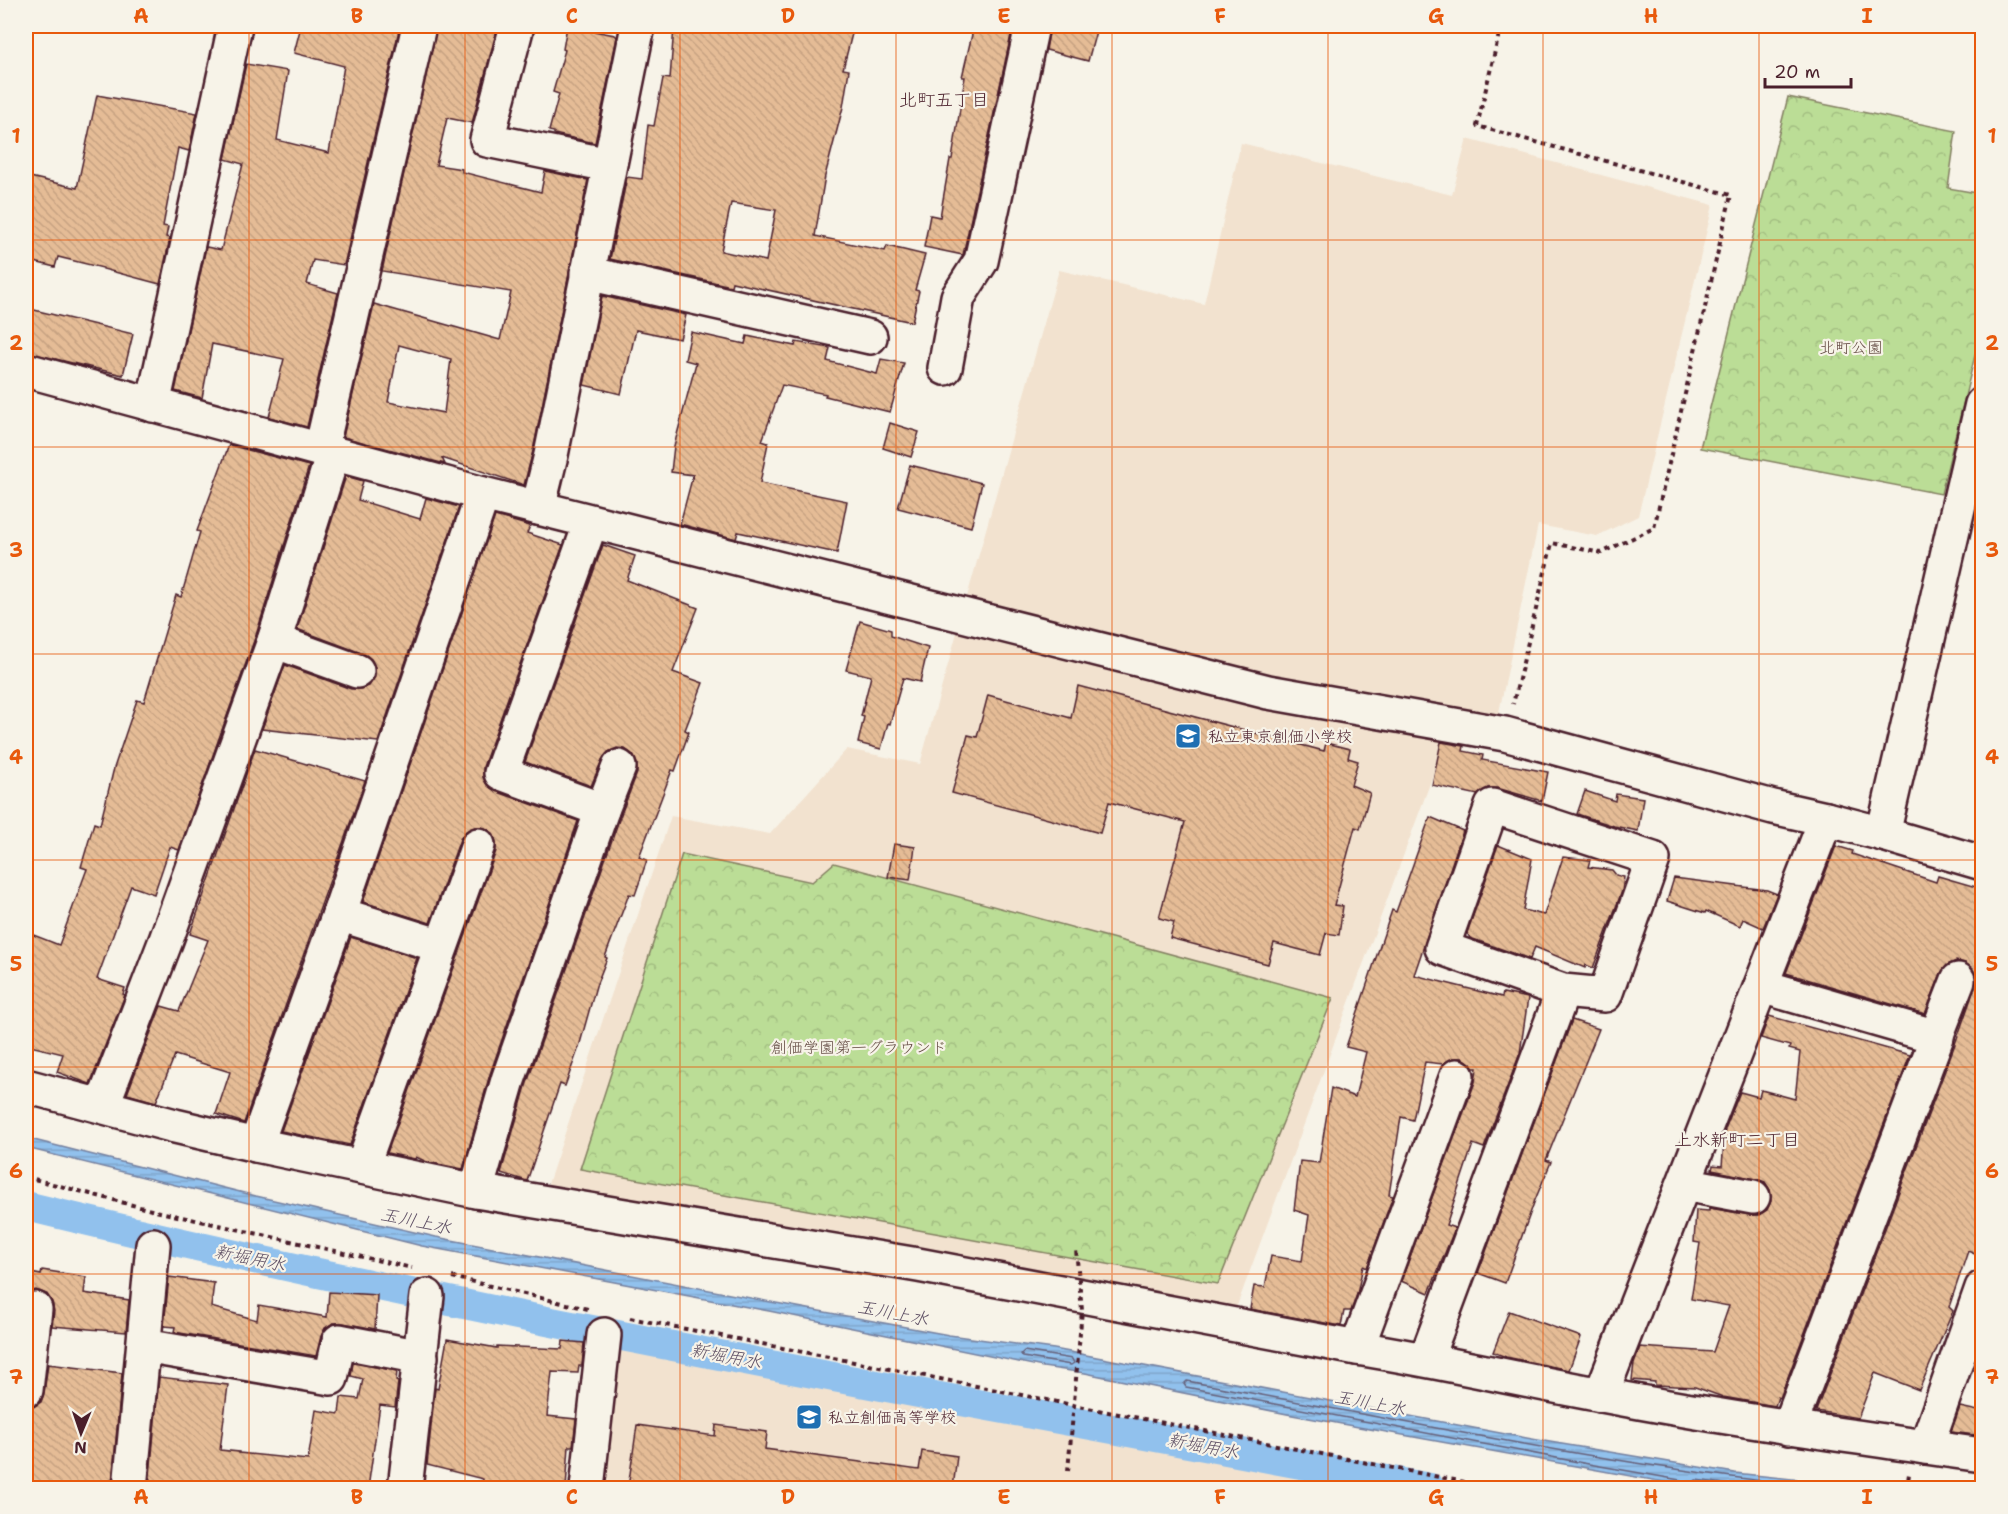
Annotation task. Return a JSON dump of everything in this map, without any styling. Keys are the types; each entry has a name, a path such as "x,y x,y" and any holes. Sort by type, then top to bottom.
{"street":[{"path":"153,405 235,26"},
{"path":"102,1106 166,940 274,640 327,452 419,26"},
{"path":"517,26 487,140 609,165"},
{"path":"945,368 958,297 981,261 1032,26"},
{"path":"538,508 609,165 632,27"},
{"path":"587,273 870,338"},
{"path":"26,370 591,522 1268,692 1505,734 1773,807 1883,834 1983,863"},
{"path":"1883,834 1983,404"},
{"path":"256,1145 339,915 483,494"},
{"path":"591,522 501,773 602,810"},
{"path":"274,640 357,670"},
{"path":"476,1191 508,1080 619,767"},
{"path":"1492,806 1653,859 1605,995 1563,991 1442,948 1492,806"},
{"path":"1601,1395 1826,819"},
{"path":"362,1167 478,845"},
{"path":"339,915 441,946"},
{"path":"1789,1428 1958,980"},
{"path":"1761,986 1936,1037"},
{"path":"1426,1359 1563,991"},
{"path":"1357,1348 1457,1076"},
{"path":"26,1086 256,1145 476,1191 918,1265 1426,1359 1601,1395 1789,1428 1983,1455"},
{"path":"1684,1184 1753,1197"},
{"path":"130,1488 153,1245"},
{"path":"405,1488 430,1280"},
{"path":"1926,1447 1983,1288"},
{"path":"26,1390 34,1309"},
{"path":"588,1488 609,1321"},
{"path":"144,1346 331,1378 339,1341 421,1357"}],"path":[{"path":"1501,26 1477,126 1731,195 1654,528 1601,553 1552,543 1505,734"},
{"path":"26,1176 430,1280 609,1321 1495,1488"},
{"path":"1068,1471 1082,1310 1076,1250"},
{"path":"1907,1488 1909,1476"}],"shaded area":[{"name":"私立東京創価小学校","path":"1467,139 1713,205 1638,516 1597,536 1538,525 1497,722 1456,713 1234,1314 546,1190 671,816 770,834 847,749 920,764 1059,270 1204,304 1241,143 1452,195"},
{"name":"私立創価高等学校","path":"618,1346 658,1346 1357,1488 602,1488"}],"green space":[{"name":"北町公園","path":"1788,97 1956,131 1948,188 1982,194 1982,327 1941,494 1700,448"},
{"name":"創価学園第一グラウンド","path":"682,854 812,882 834,863 1333,998 1218,1284 580,1169"}],"water":[{"path":"26,1138 256,1196 436,1237 776,1303 949,1335 1054,1349 1532,1439 1735,1473 1876,1488 1697,1488 1292,1415 769,1311 422,1246 26,1148"}],"building":[{"path":"301,26 400,26 344,265 313,260 307,284 338,293 307,427 269,417 284,359 212,344 202,398 175,391 206,247 221,250 243,164 225,159 246,64 288,71 277,140 329,153 344,66 294,53"},
{"path":"437,26 498,26 472,123 447,118 436,165 462,169 462,172 541,192 545,171 588,180 533,451 524,485 442,458 445,464 343,437 374,304 500,340 511,292 382,271","holes":["399,345 451,359 444,413 388,402"]},
{"path":"567,26 617,37 595,143 549,131 559,94 553,92 565,50 563,49"},
{"path":"723,26 789,26 812,31 813,26 854,26 843,69 849,70 843,107 825,176 815,236 885,251 887,246 925,255 915,290 919,291 912,322 732,282 731,286 610,259 627,177 642,179 648,125 654,126 663,78 670,79 674,27 722,30","holes":["731,203 776,210 766,261 721,251"]},
{"path":"974,26 1013,26 963,255 924,247 930,215 940,217 965,77 962,77"},
{"path":"1050,26 1077,26 1096,31 1088,61 1046,50"},
{"path":"97,95 197,113 189,151 178,148 163,226 168,227 166,237 170,238 160,284 58,257 55,267 26,260 26,176 77,188"},
{"path":"602,296 686,315 680,339 636,330 621,394 584,385"},
{"path":"26,308 133,334 123,375 26,352"},
{"path":"691,332 745,344 747,336 795,346 796,342 830,348 827,361 877,374 881,359 904,363 890,412 825,396 826,394 782,385 762,441 768,443 760,483 847,501 837,553 738,532 736,539 680,524 693,475 671,472 674,446 696,363 685,360"},
{"path":"890,423 919,432 911,457 883,448"},
{"path":"229,445 309,466 256,635 179,850 170,847 154,894 131,886 97,979 125,988 123,994 125,995 90,1084 57,1072 63,1054 26,1045 26,932 59,945 87,869 81,867 94,823 100,825 114,768 137,700 144,702 176,595 181,597 200,532 197,531"},
{"path":"910,465 982,483 971,527 898,508"},
{"path":"346,476 363,481 358,500 420,519 426,498 459,507 378,742 262,729 285,665 351,689 369,686 375,677 375,667 371,659 364,654 297,629"},
{"path":"495,516 530,526 527,533 563,545 483,767 483,777 487,785 495,791 578,821 490,1074 463,1169 427,1162 416,1157 415,1159 387,1153 496,851 493,833 485,828 475,827 466,831 460,839 430,923 363,902"},
{"path":"603,545 635,556 627,580 698,608 673,672 703,683 685,730 689,732 675,771 672,770 639,857 647,860 635,895 629,894 605,957 607,958 596,986 579,1047 565,1086 560,1084 527,1181 501,1173 526,1086 637,773 637,764 633,755 625,749 617,748 608,752 602,760 591,786 525,762"},
{"path":"860,621 891,630 891,636 928,648 920,682 903,678 881,749 858,743 864,717 861,716 871,676 846,670"},
{"path":"1078,686 1324,751 1326,743 1350,749 1348,758 1358,761 1351,785 1370,793 1360,829 1355,827 1334,905 1343,906 1339,935 1326,933 1320,955 1274,943 1268,964 1170,938 1174,922 1159,918 1185,822 1109,802 1100,833 952,793 968,735 977,737 988,695 1071,718"},
{"path":"1441,742 1464,746 1463,751 1483,755 1482,760 1548,772 1542,801 1497,788 1488,788 1478,795 1432,785"},
{"path":"255,749 365,781 244,1123 216,1114 230,1072 175,1055 156,1102 127,1094 161,1006 179,1011 208,940 190,934"},
{"path":"1585,791 1615,801 1616,794 1643,798 1638,831 1577,814"},
{"path":"1430,817 1463,831 1414,975 1502,997 1503,993 1528,998 1520,1053 1484,1148 1473,1144 1446,1225 1455,1228 1429,1293 1401,1281 1475,1082 1477,1068 1473,1068 1463,1058 1453,1058 1443,1064 1425,1062 1413,1120 1401,1117 1389,1195 1393,1196 1367,1268 1363,1266 1351,1311 1344,1311 1341,1326 1250,1309 1254,1286 1265,1287 1271,1256 1302,1261 1309,1215 1294,1210 1300,1161 1319,1163 1331,1088 1355,1097 1366,1052 1346,1047 1392,910 1396,912"},
{"path":"894,844 915,847 910,880 888,877"},
{"path":"1498,845 1532,859 1523,910 1544,915 1563,857 1590,860 1588,867 1612,870 1616,875 1624,877 1622,891 1593,968 1586,965 1585,968 1535,947 1530,959 1470,938 1467,933"},
{"path":"1836,846 1853,851 1852,854 1936,882 1938,876 1983,889 1983,1241 1977,1255 1968,1251 1949,1307 1953,1311 1919,1390 1875,1373 1858,1418 1816,1411 1955,1044 1977,978 1973,969 1965,963 1956,961 1947,965 1941,973 1925,1014 1786,973"},
{"path":"1674,878 1767,890 1777,894 1763,928 1743,919 1740,926 1706,911 1705,913 1667,901"},
{"path":"351,937 417,958 350,1145 281,1131"},
{"path":"1769,1016 1910,1055 1775,1406 1723,1397 1695,1387 1655,1385 1655,1382 1632,1380 1634,1363 1640,1347 1713,1352 1729,1306 1691,1299 1700,1243 1694,1242 1696,1210 1709,1211 1709,1208 1759,1215 1767,1210 1771,1201 1770,1190 1765,1182 1712,1170 1713,1165 1722,1166 1725,1129 1740,1092 1759,1097 1761,1090 1795,1099 1800,1052 1789,1049 1790,1046 1761,1038"},
{"path":"1572,1020 1599,1029 1546,1160 1551,1162 1505,1283 1478,1273"},
{"path":"42,1270 86,1277 84,1293 129,1300 126,1332 52,1326 54,1311 47,1294 36,1290 26,1293 26,1272 41,1275"},
{"path":"169,1277 214,1283 211,1307 257,1320 259,1305 327,1317 329,1292 377,1295 375,1329 333,1323 325,1328 316,1356 174,1332 175,1327 164,1326"},
{"path":"1509,1311 1581,1337 1569,1370 1506,1357 1493,1352"},
{"path":"447,1339 497,1348 497,1346 562,1349 563,1341 584,1343 582,1366 579,1366 578,1373 552,1372 547,1416 576,1419 573,1446 569,1446 566,1488 482,1488 483,1479 427,1465 435,1388 438,1389"},
{"path":"353,1363 397,1371 395,1407 380,1405 368,1488 149,1487 159,1377 228,1385 220,1450 308,1460 316,1410 339,1414 341,1397 359,1399 363,1379 351,1376"},
{"path":"48,1364 122,1373 110,1488 26,1487 26,1448 28,1449 32,1408 41,1402"},
{"path":"1960,1407 1983,1412 1983,1436 1951,1432"},
{"path":"637,1425 715,1436 716,1425 767,1432 765,1449 919,1470 922,1451 957,1456 953,1488 628,1488"}],"waterway":[{"name":"新堀用水","path":"26,1206 200,1247 550,1322 1430,1488"}],"place":[{"name":"私立東京創価小学校","path":"1188,736"},
{"name":"私立創価高等学校","path":"809,1417"}],"district":[{"name":"北町五丁目","path":"944,100"},
{"name":"上水新町二丁目","path":"1737,1140"}],"water label":[{"name":"玉川上水","path":"416,1221"},
{"name":"玉川上水","path":"893,1313"},
{"name":"玉川上水","path":"1370,1403"}]}
